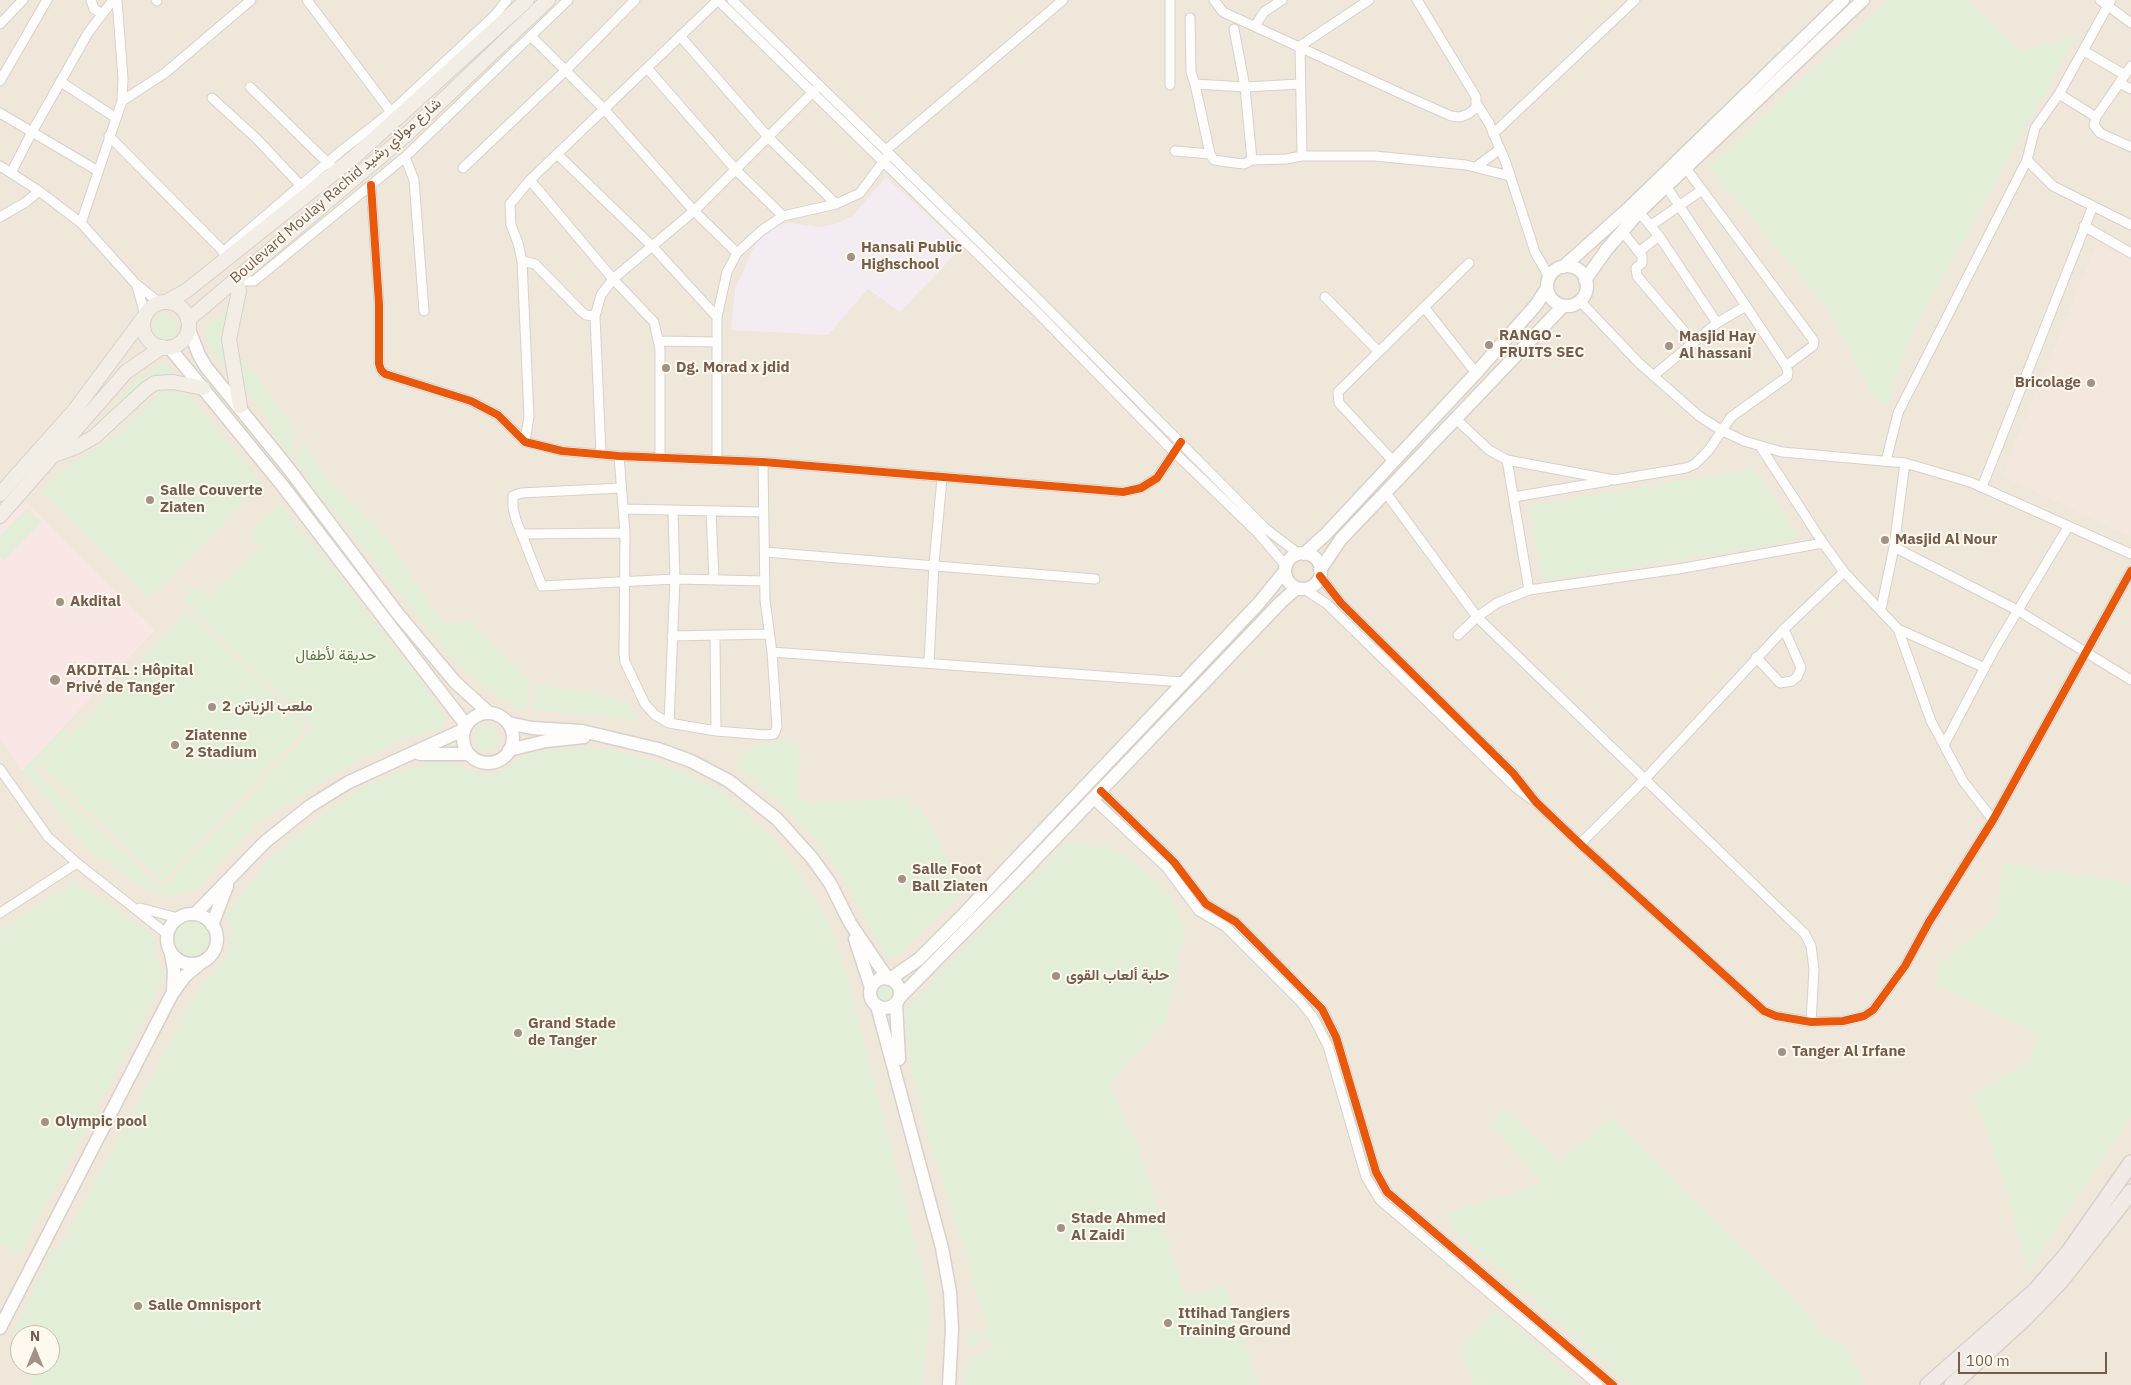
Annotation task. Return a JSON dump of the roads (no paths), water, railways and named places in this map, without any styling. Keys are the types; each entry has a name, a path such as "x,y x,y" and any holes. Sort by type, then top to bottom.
{"highway":[{"path":"1928,1385 2036,1291 2068,1253 2131,1163"},
{"path":"1952,1385 2024,1320 2060,1282 2119,1210 2131,1192"}],"main road":[{"name":"Boulevard Moulay Rachid شارع مولاي رشيد","path":"188,323 237,276 406,135 548,0"},
{"name":"Boulevard Moulay Rachid شارع مولاي رشيد","path":"163,302 186,291 226,254 394,116 520,2"},
{"path":"237,276 239,284 238,295 229,339 240,406"},
{"path":"0,494 74,411 149,309 163,302 180,307 188,323 182,340 166,347 126,372 0,516"},
{"path":"145,316 144,332 148,339 166,347"},
{"path":"54,456 94,437 146,388 155,383 173,382 203,388"}],"street":[{"path":"0,24 23,0"},
{"path":"0,81 47,0"},
{"path":"91,0 94,10 101,13"},
{"path":"12,173 32,132 101,13 112,0"},
{"path":"81,223 122,101 123,78 118,0"},
{"path":"122,101 164,73 251,0"},
{"path":"307,0 394,116 495,15 507,0"},
{"path":"238,295 405,157 532,37 568,0"},
{"path":"463,168 565,71 635,0"},
{"path":"525,442 529,416 522,261 518,243 511,226 510,204 530,180 558,156 604,109 718,0 888,152 1181,442 1266,529 1302,554 1313,557 1320,573 1341,603 1513,773 1536,802 1580,844 1764,1011 1776,1016 1811,1022 1843,1021 1864,1016 1873,1010 1905,966 1929,922 1993,820 2131,570"},
{"path":"732,0 883,162 1025,300 1175,453 1258,533 1285,568 1287,580 1327,604 1520,791 1536,802"},
{"path":"717,460 717,317 727,272 737,253 761,231 783,216 836,204 860,193 883,162 888,152 1063,0"},
{"path":"1170,0 1170,85"},
{"path":"1214,0 1224,12 1451,116 1460,117 1468,114 1476,108 1477,104"},
{"path":"1255,26 1264,12 1282,0"},
{"path":"1300,46 1368,0"},
{"path":"1417,0 1476,97 1477,104 1500,149 1534,252 1548,282 1550,298 1563,306 1572,305 1580,301 1586,291 1585,280 1579,271 1563,267"},
{"path":"1493,134 1635,0"},
{"path":"871,988 880,979 889,979 912,965 951,927 1259,603 1291,558 1302,554 1326,534 1476,373 1536,305 1548,282 1629,208 1843,0"},
{"path":"1585,280 1639,212 1863,0"},
{"path":"1886,461 1898,413 2027,160 2035,128 2059,94 2084,51 2106,2 2131,23"},
{"path":"1190,18 1191,72 1210,154 1214,160 1244,164 1252,160 1286,159 1302,156 1375,156 1476,167 1510,176"},
{"path":"1234,29 1245,87 1252,160"},
{"path":"680,36 769,138 836,204"},
{"path":"532,37 604,109 694,211 737,253"},
{"path":"1300,46 1302,156"},
{"path":"2084,51 2125,74"},
{"path":"2131,66 2096,117 2094,126 2096,131 2131,147"},
{"path":"647,68 736,170 783,216"},
{"path":"61,82 116,118"},
{"path":"1195,84 1245,87 1300,84"},
{"path":"2119,84 2131,89"},
{"path":"250,87 332,168"},
{"path":"601,454 595,316 601,296 613,279 694,211 816,89"},
{"path":"2059,94 2096,117"},
{"path":"212,98 257,139 304,190"},
{"path":"0,113 98,171"},
{"path":"110,136 226,254"},
{"path":"1476,167 1500,149"},
{"path":"1175,152 1210,154"},
{"path":"558,156 653,247 717,317"},
{"path":"405,157 414,180 424,312"},
{"path":"2027,160 2053,186 2131,225"},
{"path":"0,166 39,191 81,223 136,284 163,302"},
{"path":"1685,167 1814,341 1814,346 1786,366"},
{"path":"530,180 613,279 650,315 654,322 660,341 660,457"},
{"path":"371,185 379,295 381,370 385,374 471,401 498,415 525,442 562,452 763,462 1123,492 1141,488 1157,478 1181,442"},
{"path":"1514,497 1676,470 1695,464 1709,450 1731,417 1787,377 1786,366 1666,186"},
{"path":"1650,226 1702,190"},
{"path":"0,217 26,202 39,191"},
{"path":"1982,487 2093,206"},
{"path":"1639,212 1659,236 1717,323"},
{"path":"2084,226 2131,253"},
{"path":"1622,231 1640,251 1643,258 1642,263 1636,268 1637,276 1694,343"},
{"path":"1640,251 1659,236"},
{"path":"522,261 536,264 581,311 586,315 595,316"},
{"path":"1393,461 1339,403 1337,398 1340,388 1469,263"},
{"path":"237,276 245,281 254,281"},
{"path":"136,284 145,316"},
{"path":"1325,297 1378,351"},
{"path":"1580,301 1653,376 1698,416 1721,430 1760,446 1782,452 1905,463 1970,482 2131,554"},
{"path":"877,1006 885,1009 898,1000 1281,602 1301,589 1314,585 1341,539 1563,306"},
{"path":"1653,376 1717,323 1746,306"},
{"path":"1424,307 1476,373"},
{"path":"166,347 203,388 282,485 465,728 464,747 468,754 474,759 490,763 504,756 509,750 513,737 508,723 500,716 489,713 455,682 416,637 240,406 206,367 199,355 188,323"},
{"path":"660,341 717,342"},
{"path":"1455,418 1489,450 1507,460 1614,480"},
{"path":"1760,446 1844,572 1898,629 1931,721 1945,743 1963,781 1993,820"},
{"path":"619,456 625,533 625,662 649,710 669,723 716,731 766,735 776,732 772,652 765,581 763,462"},
{"path":"1507,460 1529,590"},
{"path":"1881,609 1894,547 1905,463"},
{"path":"929,663 934,564 942,478"},
{"path":"621,488 536,492 513,496 513,508 521,534 542,586 625,580 714,579 765,581"},
{"path":"1386,493 1477,617 1805,934 1811,946 1814,969 1811,1022"},
{"path":"624,509 763,512"},
{"path":"669,723 675,579 673,511"},
{"path":"711,512 714,579"},
{"path":"1945,743 2017,610 2068,527"},
{"path":"521,534 625,533"},
{"path":"1458,635 1477,617 1497,603 1529,590 1678,569 1823,543"},
{"path":"1894,547 2017,610 2131,680"},
{"path":"765,552 934,564 1095,579"},
{"path":"1580,844 1645,779 1756,657 1844,572"},
{"path":"1756,657 1780,683 1792,681 1797,677 1801,668 1784,629"},
{"path":"1898,629 1985,668"},
{"path":"672,636 715,637 769,634"},
{"path":"715,637 716,731"},
{"path":"772,652 1183,682"},
{"path":"132,905 178,918 196,914 228,883 265,842 293,818 349,782 465,728 476,716 489,713"},
{"path":"508,723 532,728 582,731 658,749 691,761 749,795 777,819 812,858 830,883 850,923 889,979 899,987 899,1084"},
{"path":"509,750 550,740 599,735"},
{"path":"406,756 437,753 468,754"},
{"path":"0,769 48,837 77,863 167,934"},
{"path":"1097,795 1162,863 1199,911 1226,927 1310,1012 1328,1046 1363,1169 1370,1185 1380,1200 1598,1385"},
{"path":"1097,795 1174,862 1206,904 1236,922 1322,1009 1336,1037 1376,1172 1387,1192 1613,1385"},
{"path":"0,913 77,863"},
{"path":"212,925 228,883"},
{"path":"0,1328 172,994 185,976 212,954 216,944 216,934 208,920 196,914"},
{"path":"172,994 174,978 167,934 169,928 178,918"},
{"path":"850,923 871,988 872,1000 877,1006 942,1248 950,1292 952,1329 948,1384"},
{"path":"171,954 182,962 189,964 202,962"}],"place":[{"name":"Hansali Public Highschool","path":"851,257"},
{"name":"RANGO - FRUITS SEC","path":"1489,345"},
{"name":"Masjid Hay Al hassani","path":"1669,346"},
{"name":"Dg. Morad x jdid","path":"666,368"},
{"name":"Bricolage","path":"2091,383"},
{"name":"Salle Couverte Ziaten","path":"150,500"},
{"name":"Masjid Al Nour","path":"1885,540"},
{"name":"Akdital","path":"60,602"},
{"name":"AKDITAL : Hôpital Privé de Tanger","path":"55,680"},
{"name":"ملعب الزياتن 2","path":"212,707"},
{"name":"Ziatenne 2 Stadium","path":"175,745"},
{"name":"Salle Foot Ball Ziaten","path":"902,879"},
{"name":"حلبة ألعاب القوى","path":"1056,976"},
{"name":"Grand Stade de Tanger","path":"518,1033"},
{"name":"Tanger Al Irfane","path":"1782,1052"},
{"name":"Olympic pool","path":"45,1122"},
{"name":"Stade Ahmed Al Zaidi","path":"1061,1228"},
{"name":"Salle Omnisport","path":"138,1306"},
{"name":"Ittihad Tangiers Training Ground","path":"1168,1323"}],"park label":[{"name":"حديقة لأطفال","path":"336,656"}]}
